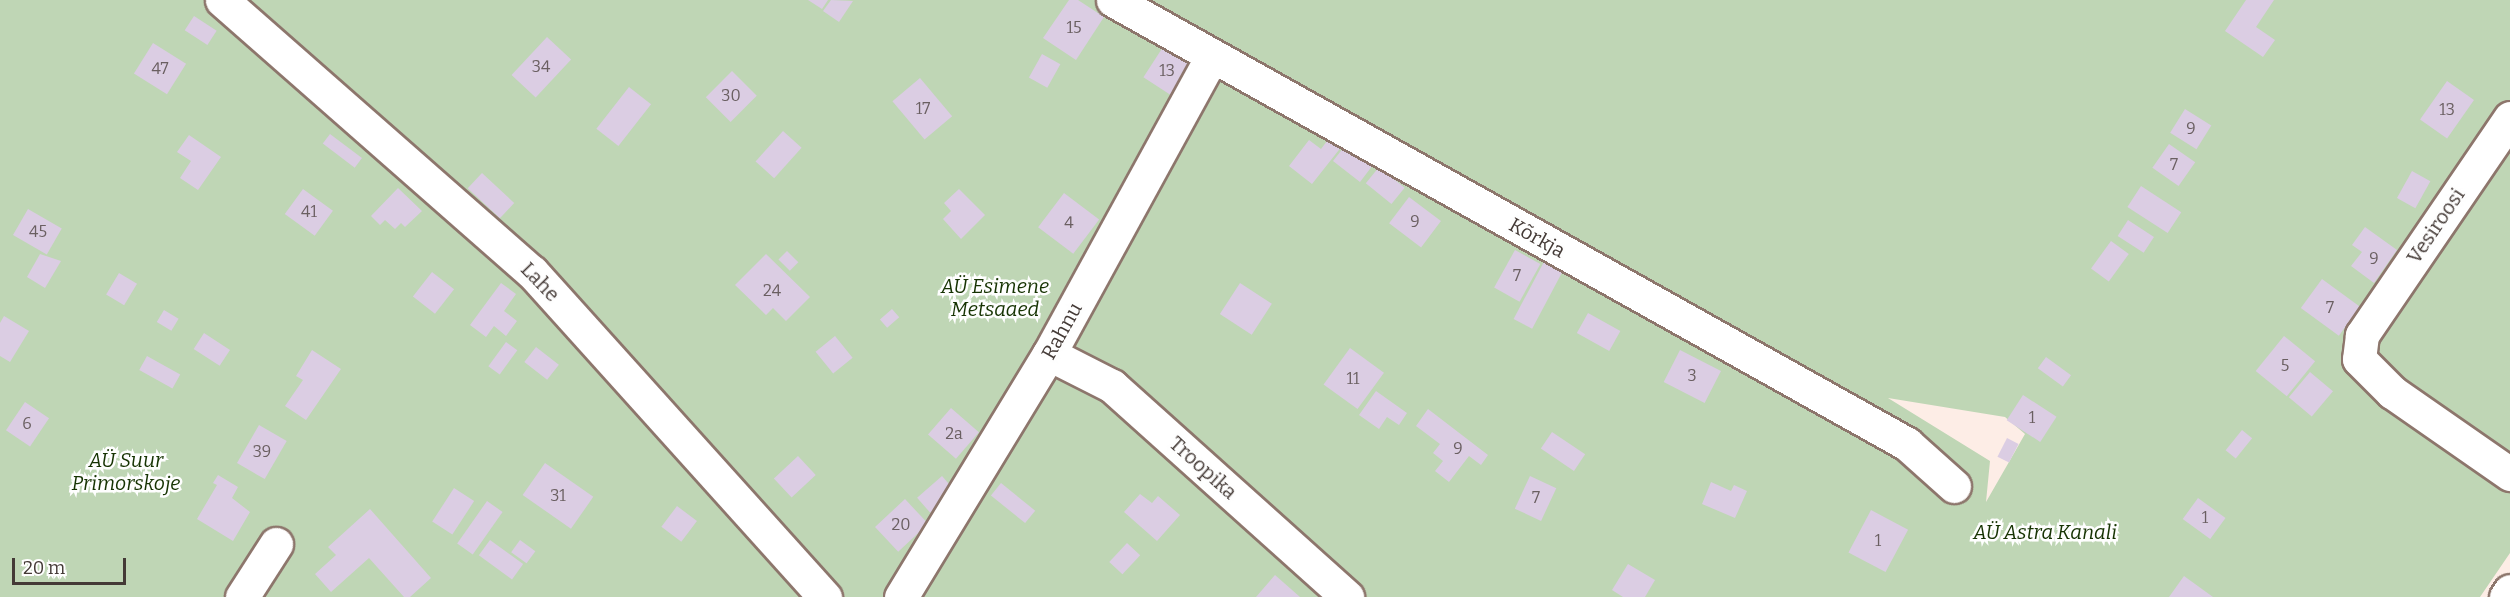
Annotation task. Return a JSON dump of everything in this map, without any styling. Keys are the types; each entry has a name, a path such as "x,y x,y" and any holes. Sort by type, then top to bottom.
{"street":[{"name":"Lahe","path":"222,0 532,272 825,597"},
{"name":"Kõrkja","path":"1113,0 1211,58 1907,444 1954,486"},
{"name":"Rahnu","path":"901,597 1049,354 1211,58"},
{"name":"Vesiroosi","path":"2510,118 2362,335 2359,359 2392,392 2510,474"},
{"name":"Troopika","path":"1049,354 1112,386 1347,597"},
{"path":"242,597 276,544"},
{"path":"2506,597 2510,591"}],"green space":[{"name":"AÜ Esimene Metsaaed","path":"0,0 2510,0 2510,553 2480,597 0,597","holes":["1888,398 2005,417 2025,434 1986,502 1990,461"]}],"building":[{"path":"808,0 828,0 822,9"},
{"path":"831,0 853,1 839,22 823,11"},
{"path":"1069,0 1078,0 1104,17 1076,60 1043,38"},
{"path":"2246,0 2274,0 2256,27 2275,40 2263,57 2225,31"},
{"path":"194,16 217,31 207,45 185,30"},
{"path":"547,37 571,60 536,98 512,75"},
{"path":"153,43 186,64 167,94 134,74"},
{"path":"1163,47 1191,65 1171,95 1143,77"},
{"path":"1042,54 1060,64 1047,88 1029,78"},
{"path":"732,71 757,96 731,122 706,97"},
{"path":"920,78 952,116 925,139 892,101"},
{"path":"2447,81 2474,100 2447,138 2420,120"},
{"path":"629,87 651,104 618,146 596,129"},
{"path":"2185,109 2211,125 2196,149 2170,133"},
{"path":"783,131 802,148 774,178 756,161"},
{"path":"330,134 362,158 355,168 323,144"},
{"path":"189,135 221,157 198,190 180,178 191,161 177,152"},
{"path":"1330,137 1342,146 1312,184 1289,166 1309,140 1321,149"},
{"path":"2169,144 2195,162 2179,186 2152,168"},
{"path":"1344,147 1360,159 1365,153 1376,161 1360,182 1333,161"},
{"path":"1379,167 1405,188 1391,204 1366,183"},
{"path":"2412,171 2430,181 2415,208 2397,198"},
{"path":"482,173 514,203 500,218 468,188"},
{"path":"2141,186 2181,212 2168,233 2127,207"},
{"path":"398,188 422,211 405,227 401,223 395,229 385,220 380,225 371,216"},
{"path":"303,189 333,211 315,236 285,214"},
{"path":"959,189 985,215 961,239 943,219 951,211 944,203"},
{"path":"1064,193 1099,219 1073,254 1038,227"},
{"path":"1409,197 1441,221 1421,247 1389,223"},
{"path":"28,209 62,228 47,254 13,235"},
{"path":"2128,220 2154,237 2144,253 2118,236"},
{"path":"2365,227 2397,250 2374,283 2351,266 2362,252 2352,245"},
{"path":"2111,241 2129,254 2109,281 2091,269"},
{"path":"1515,250 1540,264 1520,302 1494,288"},
{"path":"787,251 798,262 790,271 779,259"},
{"path":"40,254 61,261 45,288 27,277"},
{"path":"766,254 810,297 786,321 773,308 766,315 735,285"},
{"path":"1546,258 1565,268 1532,329 1514,319"},
{"path":"432,272 454,289 435,314 413,296"},
{"path":"119,273 137,284 124,305 106,294"},
{"path":"2322,279 2360,307 2339,336 2301,308"},
{"path":"501,283 516,294 504,311 517,321 506,336 494,326 486,337 470,325"},
{"path":"1240,283 1272,304 1252,335 1220,314"},
{"path":"892,309 899,317 887,328 880,319"},
{"path":"164,310 179,319 171,331 157,322"},
{"path":"1588,313 1620,331 1609,351 1577,333"},
{"path":"4,316 29,331 10,362 0,356 0,323"},
{"path":"204,333 230,350 220,366 194,349"},
{"path":"835,336 853,358 833,373 816,352"},
{"path":"2284,336 2315,361 2287,396 2256,371"},
{"path":"506,342 517,350 500,374 488,366"},
{"path":"536,347 559,365 547,380 524,362"},
{"path":"1350,348 1384,373 1358,409 1324,384"},
{"path":"312,350 341,369 306,420 285,406 303,380 296,376"},
{"path":"1680,350 1721,371 1705,403 1664,382"},
{"path":"147,356 180,374 172,388 139,370"},
{"path":"2046,357 2071,375 2063,387 2038,368"},
{"path":"2310,372 2333,391 2312,417 2289,397"},
{"path":"1376,391 1407,413 1399,425 1387,417 1379,429 1359,415"},
{"path":"2023,395 2057,417 2040,442 2007,420"},
{"path":"25,402 49,418 30,446 6,430"},
{"path":"951,408 979,432 956,459 928,434"},
{"path":"1428,409 1488,455 1481,465 1469,456 1449,482 1435,471 1443,461 1433,453 1440,444 1416,426"},
{"path":"259,425 287,441 265,479 237,463"},
{"path":"2242,430 2252,438 2236,458 2226,450"},
{"path":"1552,432 1585,454 1574,471 1541,449"},
{"path":"2007,438 2019,444 2009,463 1997,457"},
{"path":"798,456 816,475 792,498 774,479"},
{"path":"545,463 593,497 571,529 523,495"},
{"path":"218,475 238,487 232,498 250,512 233,541 197,519 217,485 213,483"},
{"path":"942,476 955,491 930,513 917,498"},
{"path":"1530,476 1556,488 1541,521 1515,509"},
{"path":"1711,482 1731,491 1734,485 1747,491 1735,518 1702,504"},
{"path":"1001,483 1035,511 1025,523 991,495"},
{"path":"454,488 474,501 452,535 432,522"},
{"path":"1140,494 1152,503 1158,496 1180,515 1157,541 1124,512"},
{"path":"2198,498 2226,518 2210,539 2183,519"},
{"path":"905,499 928,524 898,552 875,527"},
{"path":"487,501 503,512 473,554 457,544"},
{"path":"677,506 697,521 681,542 661,527"},
{"path":"370,509 431,578 410,597 404,597 369,558 331,592 315,574 336,555 328,547"},
{"path":"1871,510 1908,530 1886,572 1848,552"},
{"path":"490,540 523,564 512,579 479,555"},
{"path":"520,540 535,551 527,563 511,552"},
{"path":"1127,543 1140,555 1122,574 1109,562"},
{"path":"1628,564 1655,580 1645,597 1623,597 1612,590"},
{"path":"1275,575 1300,597 1256,597"},
{"path":"2184,576 2213,597 2169,597"}],"park label":[{"name":"AÜ Suur Primorskoje","path":"126,472"},
{"name":"AÜ Astra Kanali","path":"2045,532"}]}
